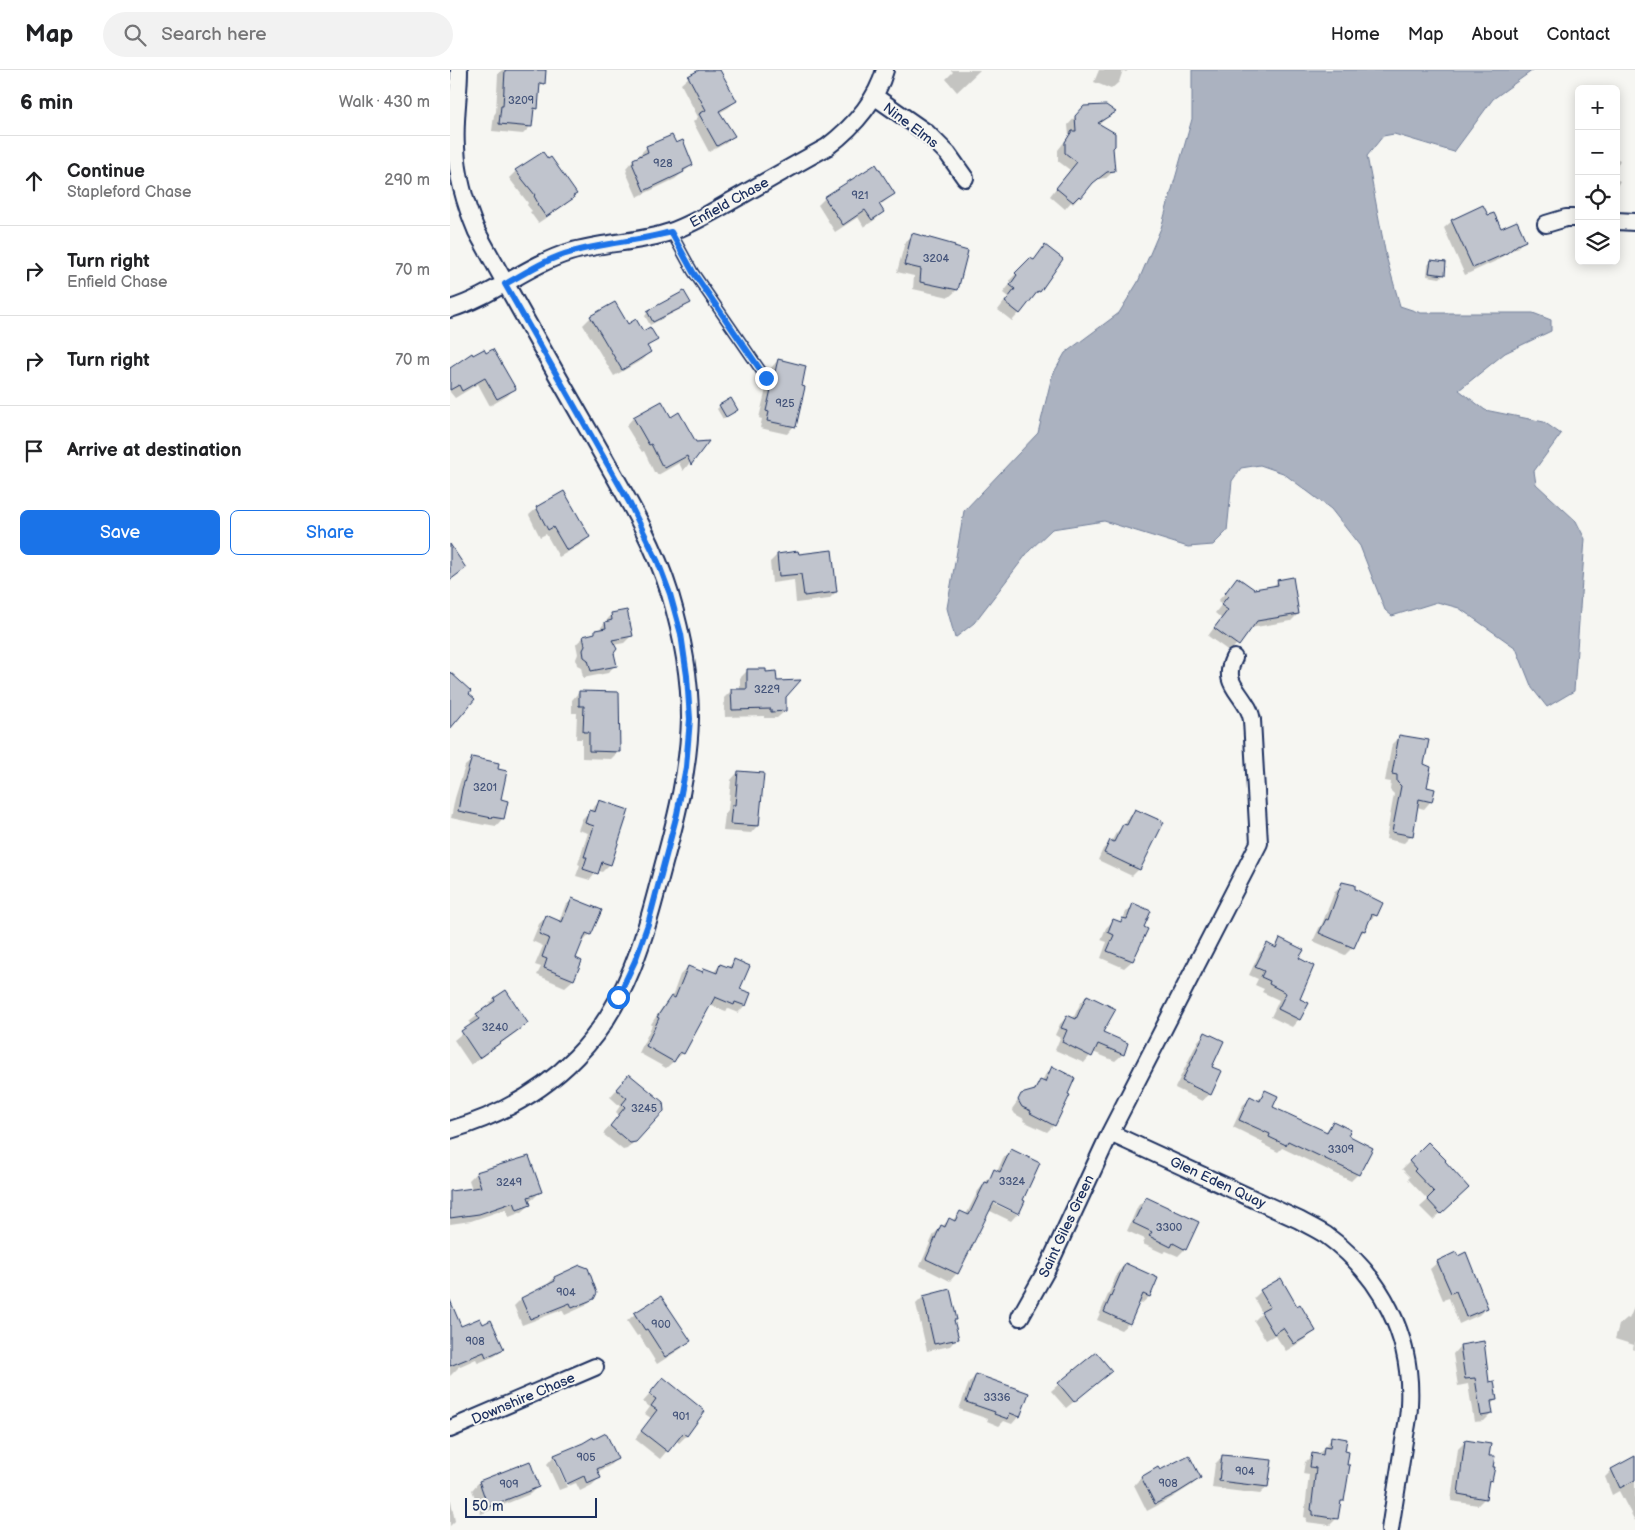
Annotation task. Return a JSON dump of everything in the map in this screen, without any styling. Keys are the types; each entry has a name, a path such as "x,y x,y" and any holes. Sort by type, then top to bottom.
{"street":[{"path":"450,1130 474,1123 497,1113 526,1098 553,1079 577,1056 598,1031 618,997 635,961 648,924 677,814 686,767 690,719 687,676 681,634 670,594 658,562 629,502 477,232 466,204 458,175 456,145 459,70"},
{"name":"Enfield Chase","path":"450,309 463,305 505,284 543,262 570,252 647,239 671,232 697,220 827,147 846,132 863,113 874,96 885,70"},
{"name":"Nine Elms","path":"874,96 927,133 948,154 965,178"},
{"path":"1546,224 1566,218 1575,218"},
{"path":"1620,221 1635,222"},
{"path":"1110,1133 1259,843 1252,720 1247,706 1230,681 1230,670 1234,658"},
{"name":"Saint Giles Green","path":"1020,1317 1047,1269 1110,1133"},
{"name":"Glen Eden Quay","path":"1110,1133 1299,1220 1325,1234 1348,1252 1368,1274 1385,1298 1395,1318 1405,1350 1410,1378 1410,1406 1390,1530"},
{"name":"Downshire Chase","path":"450,1429 595,1367"}],"lane":[{"path":"671,232 693,272 766,378"}],"shaded area":[{"path":"1192,70 1533,70 1493,99 1454,152 1394,134 1383,136 1367,156 1386,256 1400,306 1421,313 1533,313 1551,320 1551,331 1505,353 1459,390 1485,410 1544,422 1561,434 1534,471 1536,484 1576,521 1585,539 1574,691 1547,707 1532,688 1516,648 1459,608 1437,602 1392,616 1385,610 1360,546 1331,509 1283,473 1260,465 1241,468 1232,481 1227,531 1213,545 1188,547 1104,521 1052,529 1029,551 974,623 955,638 947,608 964,511 1038,433 1052,376 1065,353 1119,313 1138,282 1161,228 1192,119"}],"building":[{"path":"505,70 546,70 545,84 540,83 538,109 534,108 532,127 499,124 501,106 503,106"},
{"path":"699,70 720,70 737,101 719,111 735,136 717,146 699,114 706,110 688,76"},
{"path":"1106,105 1116,112 1098,123 1115,133 1115,146 1113,148 1115,171 1107,172 1093,183 1081,198 1079,196 1073,202 1056,188 1077,162 1065,153 1065,142 1072,131 1076,131 1075,116 1084,106"},
{"path":"672,135 676,143 683,140 693,165 683,170 684,172 644,191 632,163 634,163 633,159 648,152 646,146"},
{"path":"543,152 548,159 551,157 577,194 546,217 537,204 535,195 515,170"},
{"path":"876,164 895,194 879,204 884,212 872,220 865,210 843,225 824,197"},
{"path":"1483,205 1488,215 1494,213 1501,228 1517,221 1526,241 1507,253 1473,268 1451,220"},
{"path":"912,233 955,245 954,247 968,251 958,290 920,282 921,269 904,265"},
{"path":"1045,245 1063,259 1040,292 1038,291 1020,314 1005,302 1015,289 1010,285 1017,275 1015,273 1030,258 1034,260"},
{"path":"1431,260 1446,262 1445,275 1429,273"},
{"path":"684,291 691,303 653,322 647,311"},
{"path":"615,302 628,324 636,319 643,331 650,327 658,340 647,346 651,352 622,370 590,316"},
{"path":"484,349 486,353 493,349 516,389 497,399 485,378 462,391 459,385 450,390 450,368 472,353 473,355"},
{"path":"778,359 806,366 802,386 805,387 796,427 767,421 769,412 766,411"},
{"path":"731,398 738,410 726,417 719,405"},
{"path":"662,401 671,417 679,412 696,442 709,441 691,465 687,456 665,468 664,465 662,466 651,444 649,445 633,417"},
{"path":"564,491 590,537 567,551 553,527 548,530 536,507"},
{"path":"450,544 466,568 450,580"},
{"path":"832,550 837,592 804,596 801,574 779,576 777,554 798,551 799,554"},
{"path":"1237,577 1254,589 1278,585 1277,580 1293,577 1299,614 1257,621 1239,646 1214,628 1228,610 1221,605 1228,596 1225,593"},
{"path":"627,610 633,636 612,640 617,649 614,653 617,666 591,671 588,660 584,657 583,650 585,646 583,636 595,633 595,630 606,628 605,622 612,620 611,613"},
{"path":"747,669 766,669 766,672 776,671 777,681 801,680 786,697 786,711 771,712 771,709 732,710 731,689 747,689"},
{"path":"450,672 471,691 469,694 475,699 450,729"},
{"path":"579,691 619,692 620,752 589,751 589,732 583,732 584,706 579,706"},
{"path":"1399,735 1429,740 1424,764 1431,767 1427,787 1435,789 1432,802 1419,799 1413,836 1392,832 1401,786 1397,782 1397,775 1392,774"},
{"path":"472,757 499,763 498,769 507,771 501,799 508,801 504,819 458,811 462,789"},
{"path":"738,771 764,773 759,826 730,824 732,805 735,805"},
{"path":"599,800 629,810 611,865 602,862 598,874 583,869 587,857 584,857 594,826 585,823 589,810 595,812"},
{"path":"1135,809 1164,822 1140,870 1104,853 1110,840 1114,842 1123,824 1127,825"},
{"path":"1342,882 1355,885 1355,889 1383,903 1377,916 1372,914 1365,931 1362,930 1354,948 1319,933 1326,919 1328,920"},
{"path":"572,898 602,910 591,935 586,933 576,958 582,961 574,980 544,968 547,959 542,957 549,938 539,934 546,915 562,922"},
{"path":"1133,903 1151,911 1144,927 1148,929 1133,961 1107,951 1114,935 1108,932 1113,919 1121,922 1122,918 1127,919"},
{"path":"1280,938 1304,950 1299,958 1314,966 1300,999 1309,1003 1300,1020 1278,1009 1286,993 1269,984 1270,981 1261,977 1264,971 1255,967 1267,943 1276,948"},
{"path":"734,959 750,966 740,989 751,993 746,1006 735,1002 734,1005 715,997 684,1054 680,1052 674,1062 646,1046 659,1018 657,1017 671,996 675,998 688,966 703,972 704,968 717,973 720,964 731,968"},
{"path":"506,990 528,1023 479,1058 461,1031 479,1019 476,1014 495,1001 494,998"},
{"path":"1087,995 1116,1009 1103,1032 1128,1043 1124,1055 1098,1044 1092,1057 1062,1042 1067,1030 1061,1028 1067,1015 1076,1019"},
{"path":"1205,1032 1224,1041 1212,1067 1222,1071 1211,1095 1182,1081"},
{"path":"1052,1066 1075,1078 1068,1094 1070,1095 1055,1126 1030,1113 1031,1111 1022,1107 1018,1100 1021,1094 1035,1090 1040,1080 1045,1082"},
{"path":"629,1074 663,1102 664,1111 636,1142 630,1143 610,1126 625,1107 622,1104 627,1098 616,1089"},
{"path":"1265,1090 1278,1096 1273,1107 1327,1132 1333,1121 1351,1130 1348,1135 1373,1148 1359,1175 1288,1141 1286,1145 1269,1137 1270,1134 1239,1120 1250,1096 1260,1101"},
{"path":"1428,1142 1469,1188 1441,1214 1427,1199 1434,1192 1414,1171 1416,1169 1409,1161"},
{"path":"1011,1149 1040,1163 1023,1200 1025,1201 1019,1214 994,1202 958,1274 926,1259 941,1225 945,1227 949,1218 955,1221 960,1211 969,1215 985,1182 988,1183 994,1169 1000,1172"},
{"path":"529,1156 542,1192 528,1197 531,1205 517,1210 514,1202 479,1214 450,1218 450,1191 481,1187 476,1172"},
{"path":"1146,1197 1199,1222 1186,1250 1173,1243 1171,1247 1149,1236 1152,1232 1133,1223"},
{"path":"1456,1252 1458,1256 1466,1252 1488,1308 1466,1317 1456,1291 1451,1293 1437,1261"},
{"path":"1125,1263 1158,1278 1150,1297 1143,1294 1130,1324 1104,1312"},
{"path":"580,1265 588,1268 597,1293 594,1299 572,1308 570,1303 530,1319 521,1298 555,1281 554,1277"},
{"path":"1281,1278 1297,1306 1300,1304 1316,1331 1294,1344 1283,1328 1274,1334 1261,1312 1270,1307 1260,1290"},
{"path":"950,1289 957,1320 954,1320 959,1339 934,1344 923,1296"},
{"path":"661,1296 691,1341 665,1357 634,1313"},
{"path":"450,1300 461,1326 480,1318 483,1324 491,1320 504,1349 486,1357 484,1352 450,1366"},
{"path":"1484,1341 1489,1382 1494,1381 1497,1400 1491,1401 1493,1414 1481,1416 1475,1378 1465,1379 1460,1345"},
{"path":"1096,1352 1112,1371 1074,1402 1058,1383"},
{"path":"976,1374 1029,1393 1020,1417 1010,1413 1008,1419 994,1414 995,1412 966,1402"},
{"path":"663,1377 705,1411 687,1436 683,1433 668,1452 641,1431 657,1410 651,1406 656,1399 649,1394"},
{"path":"606,1433 618,1459 597,1469 601,1478 587,1484 584,1476 567,1484 554,1455"},
{"path":"1331,1436 1347,1439 1345,1451 1349,1452 1347,1465 1350,1465 1344,1501 1341,1501 1338,1519 1313,1515 1311,1510 1316,1468 1310,1467 1312,1453 1323,1455 1324,1447 1330,1448"},
{"path":"1465,1440 1491,1444 1489,1456 1495,1456 1493,1467 1495,1467 1492,1481 1489,1480 1486,1499 1458,1494"},
{"path":"1189,1455 1201,1478 1155,1504 1141,1477 1158,1467 1160,1470"},
{"path":"1222,1455 1272,1460 1268,1487 1219,1481"},
{"path":"1635,1456 1635,1480 1620,1488 1611,1469"},
{"path":"530,1461 539,1487 488,1507 479,1481"}],"route":[{"path":"618,997 635,961 648,924 677,814 686,767 690,719 687,676 681,634 670,594 658,562 629,502 505,284 543,262 570,252 647,239 671,232 693,272 766,378"}]}
